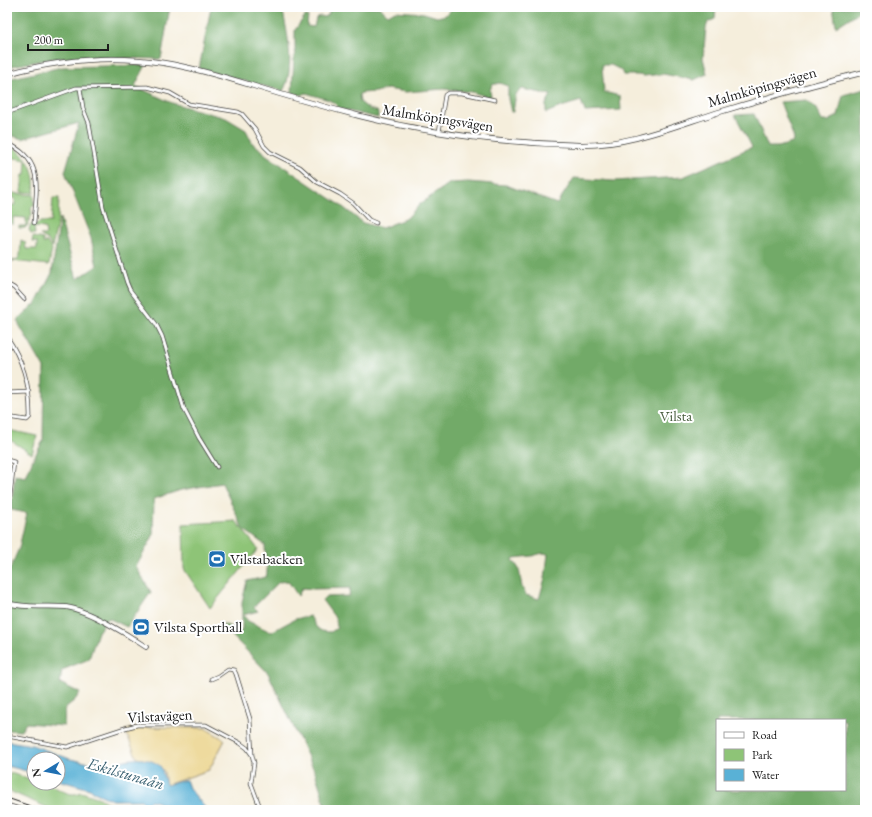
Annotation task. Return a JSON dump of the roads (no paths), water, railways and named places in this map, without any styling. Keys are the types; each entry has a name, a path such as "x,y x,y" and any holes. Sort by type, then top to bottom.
{"main road":[{"name":"Malmköpingsvägen","path":"7,74 38,66 81,60 118,59 160,63 206,72 360,116 439,132 499,139 587,145 611,143 639,137 794,89 865,72"}],"street":[{"path":"7,113 80,88 147,87 170,93 189,104 241,113 256,131 267,149 300,167 320,184 340,194 353,203 369,220 376,223"},
{"path":"80,88 83,108 89,123 103,207 127,283 130,290 156,324 162,336 184,409 199,438 217,467"},
{"path":"439,132 446,95 448,93 462,93 495,100"},
{"path":"7,166 8,143 26,155 34,169 36,183 34,223"},
{"path":"7,284 14,288 24,299"},
{"path":"7,337 20,359 25,373 29,392 30,414 29,419 25,420 7,417"},
{"path":"7,393 29,392"},
{"path":"7,460 14,462 9,492 7,521"},
{"path":"7,603 25,607 55,607 76,610 128,635 146,647"},
{"path":"211,679 228,669 234,670 236,674 250,719 252,755 254,763 251,776 252,786 261,810"},
{"name":"Vilstavägen","path":"7,736 66,747 137,725 202,725 240,743 247,748 252,755"},
{"path":"7,805 23,810"}],"water":[{"path":"7,741 32,745 48,751 26,751 26,771 7,766"},
{"name":"Eskilstunaån","path":"66,758 90,763 100,768 117,769 118,762 140,759 157,763 161,767 166,785 186,780 189,788 207,810 174,810 166,805 151,800 146,805 141,800 112,800 94,792 93,790 66,782"}],"railway":[{"path":"7,798 42,810"}],"place":[{"name":"Vilstabacken","path":"217,559"},
{"name":"Vilsta Sporthall","path":"141,627"}],"park label":[{"name":"Vilsta","path":"676,416"}]}
